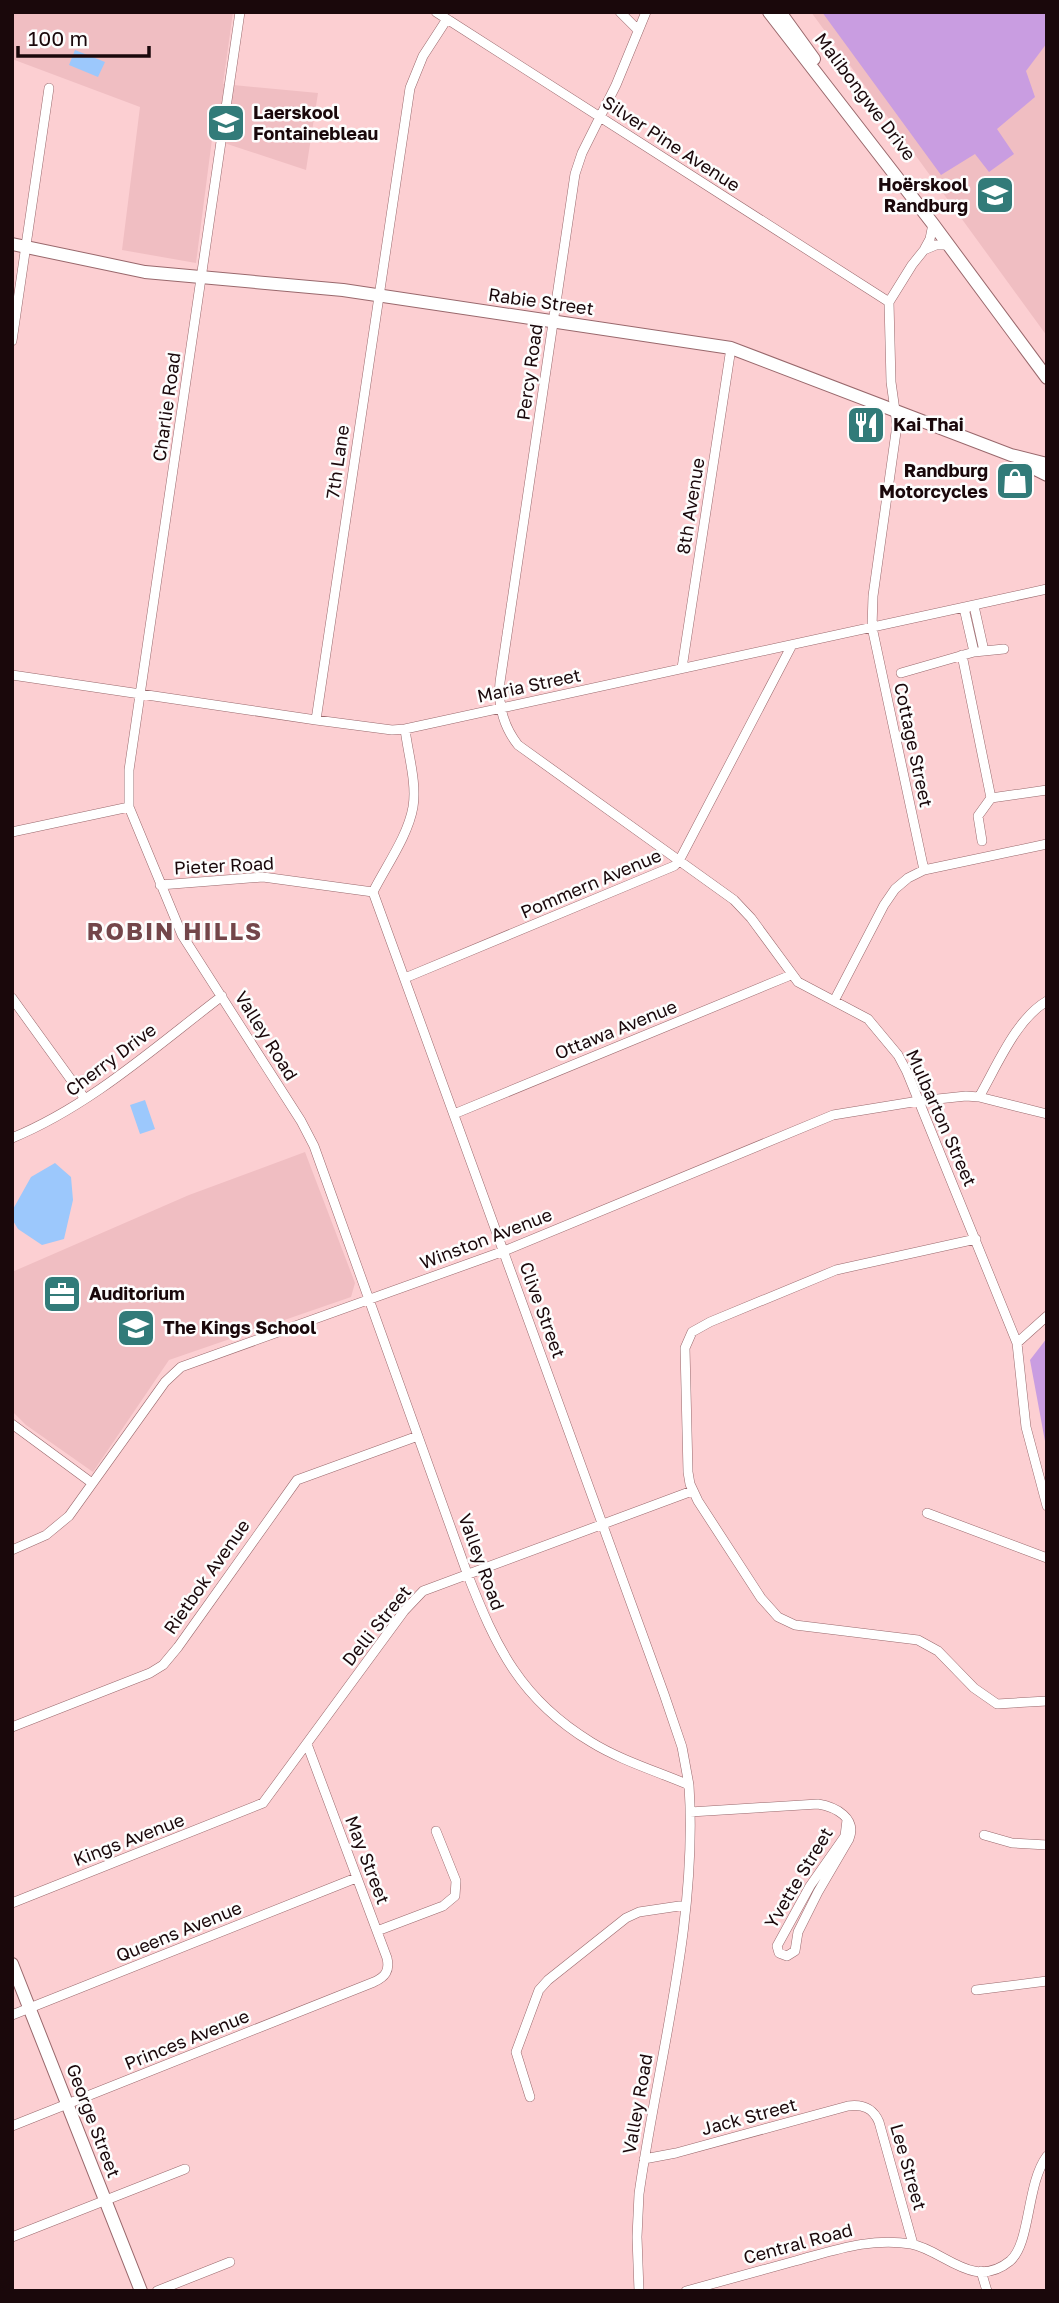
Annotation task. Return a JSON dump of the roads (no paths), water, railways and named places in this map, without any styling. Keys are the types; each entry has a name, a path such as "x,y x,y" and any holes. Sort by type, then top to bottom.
{"street":[{"name":"Charlie Road","path":"129,807 129,770 240,12"},
{"name":"Silver Pine Avenue","path":"436,12 888,302"},
{"path":"620,12 638,30"},
{"name":"Percy Road","path":"499,708 500,682 575,174 582,153 626,63 646,12"},
{"name":"Malibongwe Drive","path":"769,12 933,224 1047,378"},
{"name":"Malibongwe Drive","path":"780,12 1047,370"},
{"name":"7th Lane","path":"316,720 410,88 423,56 447,19"},
{"path":"12,341 49,88"},
{"path":"888,302 924,250 933,224"},
{"name":"Rabie Street","path":"12,244 145,272 306,285 731,348 1020,458 1047,464"},
{"path":"924,250 936,245 948,245"},
{"name":"Cottage Street","path":"888,302 890,377 896,433 873,596 872,627 924,870"},
{"name":"8th Avenue","path":"682,668 731,348"},
{"path":"1020,458 1030,468 1047,475"},
{"name":"Maria Street","path":"12,675 380,729 405,729 1047,589"},
{"path":"969,607 979,652"},
{"name":"Pommern Avenue","path":"405,978 662,872 679,861 792,645"},
{"path":"901,673 962,655 1004,649"},
{"path":"962,655 991,798"},
{"name":"Mulbarton Street","path":"499,708 511,736 522,749 740,905 791,975 805,988 859,1013 875,1026 902,1061 1017,1343 1026,1427 1047,1506"},
{"path":"373,892 406,828 413,808 405,729"},
{"path":"982,841 978,816 991,798 1047,790"},
{"path":"12,832 129,807"},
{"name":"Valley Road","path":"129,807 182,935 310,1136 467,1573 496,1643 523,1683 571,1729 592,1743 688,1785 690,1812 686,1905 644,2159 637,2237 639,2291"},
{"path":"834,1001 884,905 908,878 924,870 1047,844"},
{"name":"Pieter Road","path":"160,885 263,877 373,892"},
{"name":"Clive Street","path":"373,892 679,1737 688,1785"},
{"name":"Ottawa Avenue","path":"454,1114 791,975"},
{"name":"Cherry Drive","path":"12,1138 48,1123 85,1099 222,996"},
{"path":"12,998 85,1099"},
{"path":"979,1097 1022,1023 1033,1010 1047,1002"},
{"name":"Winston Avenue","path":"12,1550 37,1540 61,1525 176,1370 504,1251 820,1120 844,1113 919,1101 979,1097 1047,1114"},
{"path":"976,1239 836,1270 692,1332 685,1348 688,1472 692,1492 761,1598 778,1617 794,1625 811,1628 918,1640 938,1651 974,1688 998,1703 1047,1701"},
{"path":"1017,1343 1047,1316"},
{"path":"12,1424 92,1483"},
{"name":"Rietbok Avenue","path":"12,1727 156,1669 178,1647 297,1479 418,1436"},
{"name":"Delli Street","path":"257,1807 273,1792 412,1601 430,1588 467,1573 692,1492"},
{"path":"927,1513 1047,1558"},
{"name":"May Street","path":"307,1744 388,1967 383,1977 374,1983"},
{"name":"Yvette Street","path":"690,1812 818,1804 831,1806 842,1812 851,1826 849,1839 818,1892 798,1932 795,1951 790,1956 781,1955 777,1946 810,1886 845,1836 847,1820"},
{"name":"Kings Avenue","path":"12,1903 257,1807"},
{"path":"377,1931 443,1906 455,1896 456,1881 436,1831"},
{"path":"984,1835 1003,1842 1047,1845"},
{"name":"Queens Avenue","path":"12,2015 356,1878"},
{"path":"530,2097 519,2065 517,2047 543,1984 626,1918 639,1912 686,1905"},
{"name":"George Street","path":"12,1964 141,2291"},
{"path":"976,1990 1047,1981"},
{"name":"Princes Avenue","path":"12,2126 374,1983"},
{"name":"Jack Street","path":"644,2159 676,2153 848,2106 862,2106"},
{"name":"Lee Street","path":"862,2106 873,2112 879,2122 914,2244"},
{"path":"987,2291 981,2271 1004,2264 1016,2253 1020,2246 1033,2183 1047,2156"},
{"path":"12,2237 185,2169"},
{"name":"Central Road","path":"687,2291 861,2243 884,2241 914,2244 967,2269 981,2271"},
{"path":"157,2291 230,2262"}],"water":[{"path":"75,50 105,62 98,77 69,65"},
{"path":"145,1100 155,1129 140,1134 130,1105"},
{"path":"55,1163 71,1177 73,1200 64,1239 42,1245 18,1229 12,1219 12,1211 31,1177"}],"place":[{"name":"Laerskool Fontainebleau","path":"226,123"},
{"name":"Hoërskool Randburg","path":"995,195"},
{"name":"Kai Thai","path":"866,425"},
{"name":"Randburg Motorcycles","path":"1015,481"},
{"name":"Auditorium","path":"62,1294"},
{"name":"The Kings School","path":"136,1328"}],"district":[{"name":"ROBIN HILLS","path":"175,932"}]}
